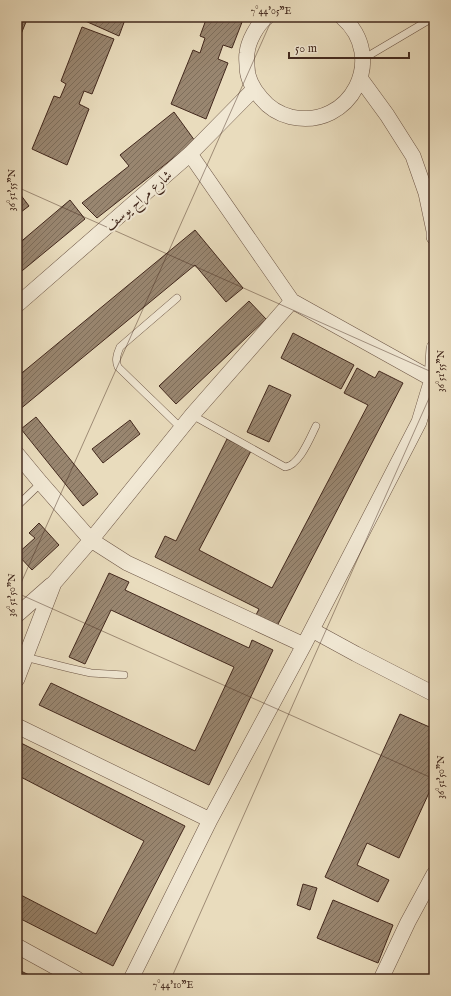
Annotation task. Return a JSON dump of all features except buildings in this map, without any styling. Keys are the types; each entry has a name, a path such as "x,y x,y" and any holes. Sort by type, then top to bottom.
{"street":[{"path":"267,17 253,34 247,52 247,71 254,89 266,104 282,114 301,119 320,117 338,109 352,95 360,78 363,59 359,40 346,19"},
{"path":"360,78 387,115 413,156 426,193 434,237"},
{"name":"شارع مراح يوسف","path":"17,305 190,154 254,89"},
{"path":"190,154 292,301 432,379"},
{"path":"17,615 54,583 91,540 181,428 292,301"},
{"path":"131,979 210,820 312,630 419,422 432,379 434,348"},
{"path":"17,454 91,540 127,563 304,645"},
{"path":"17,679 54,583"},
{"path":"312,630 434,694"},
{"path":"17,726 210,820"},
{"path":"381,979 408,922 434,874"},
{"path":"17,946 77,979"}],"lane":[{"path":"363,59 434,17"},
{"path":"177,298 120,347 116,362 118,367 181,428"},
{"path":"192,415 285,467 292,465 299,459 316,426"},
{"path":"17,506 41,483"},
{"path":"25,657 91,673 124,675"}]}
